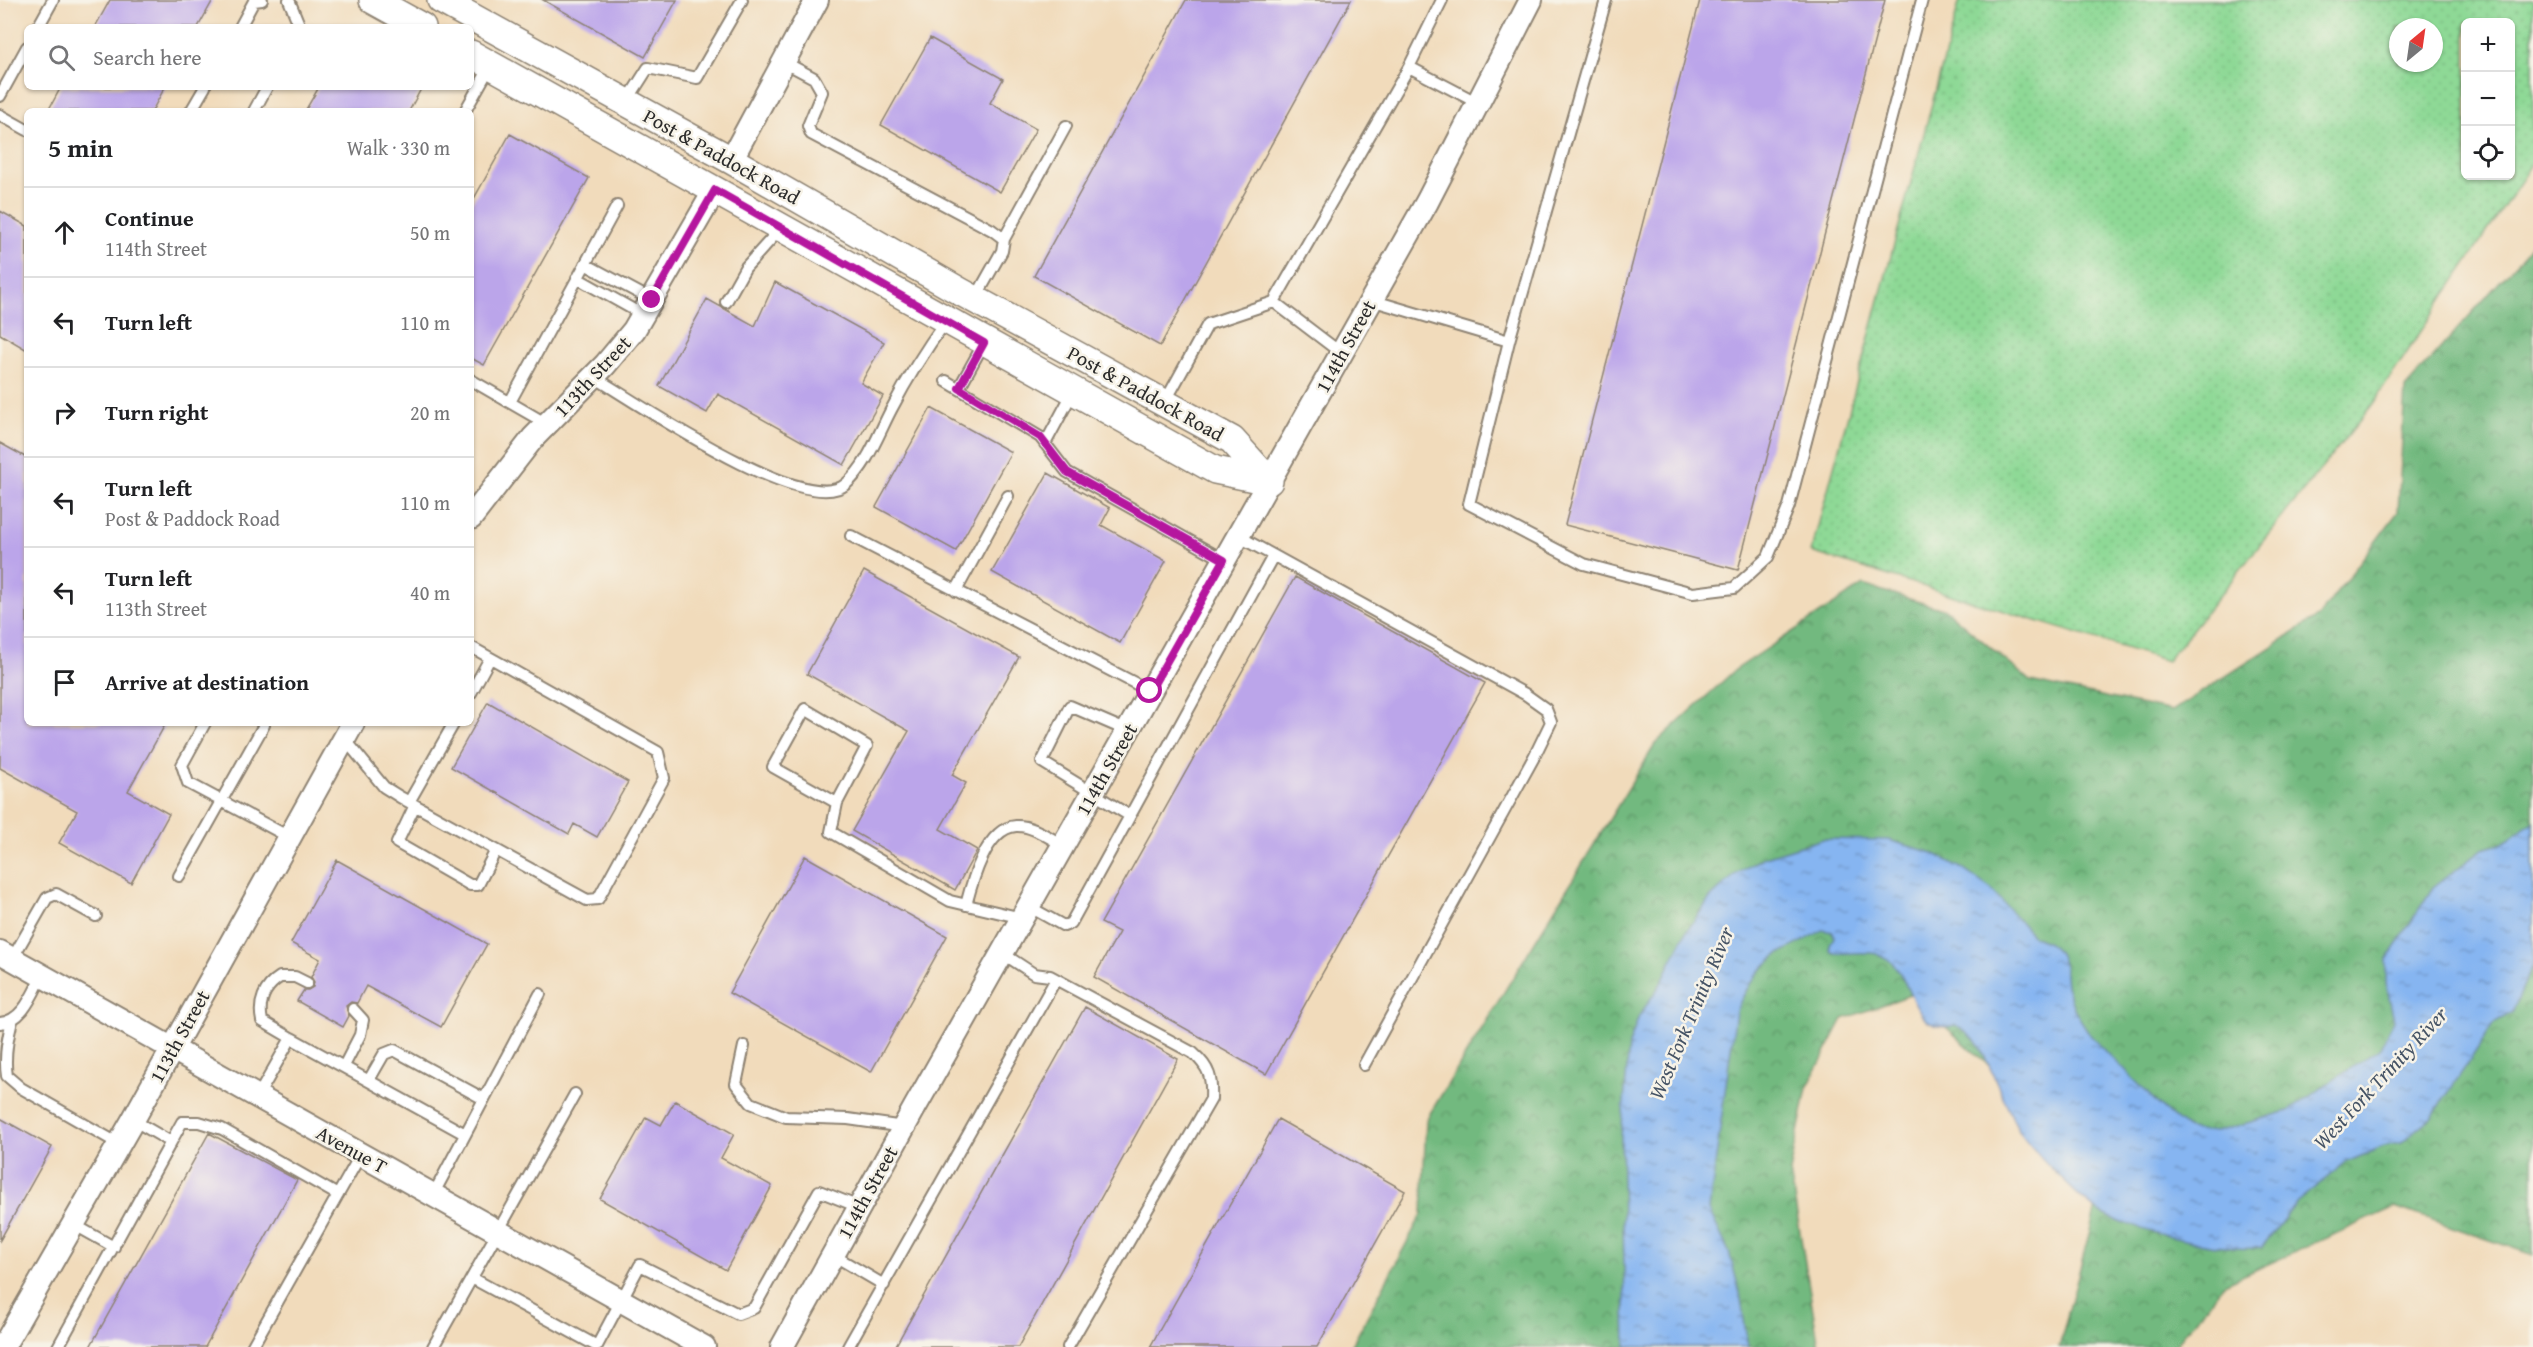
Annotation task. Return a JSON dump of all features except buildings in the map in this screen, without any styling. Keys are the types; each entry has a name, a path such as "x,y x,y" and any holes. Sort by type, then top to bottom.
{"street":[{"path":"373,0 417,24"},
{"name":"Post & Paddock Road","path":"441,0 731,160 968,296 1232,440 1269,481"},
{"name":"113th Street","path":"474,514 547,424 594,377 634,330 715,190 817,0"},
{"name":"114th Street","path":"782,1347 1426,202 1531,0"},
{"name":"Post & Paddock Road","path":"481,60 1215,470 1269,481"},
{"path":"946,321 968,296"},
{"name":"113th Street","path":"3,1347 133,1120 349,730"},
{"name":"Avenue T","path":"6,956 704,1347"}],"lane":[{"path":"40,24 53,0"},
{"path":"242,24 254,1 262,0"},
{"path":"289,0 299,24"},
{"path":"626,102 648,68 697,78 742,0"},
{"path":"1165,403 1208,324 1274,302 1409,67 1442,0"},
{"path":"1606,0 1509,341 1469,504 1584,564 1693,593 1734,588 1768,557 1789,506 1922,0"},
{"path":"0,96 24,52"},
{"path":"474,82 481,60"},
{"path":"784,62 814,78 822,92 808,126 811,134 992,230 1004,239"},
{"path":"1409,67 1478,103"},
{"path":"193,108 203,90"},
{"path":"256,108 265,90"},
{"path":"466,108 472,90"},
{"path":"0,115 24,128"},
{"path":"968,296 1002,251 1004,239 1066,126"},
{"path":"510,402 617,206"},
{"path":"726,302 745,268 780,226"},
{"path":"585,264 647,308"},
{"path":"577,278 647,308"},
{"path":"1371,300 1509,341"},
{"path":"1274,302 1341,353"},
{"path":"594,377 746,467 785,484 824,492 844,486 858,471 910,375 946,321"},
{"path":"959,388 984,343"},
{"path":"946,381 1040,437 1067,472 1224,560"},
{"path":"474,382 547,424"},
{"path":"1045,444 1073,392"},
{"path":"956,591 1008,496"},
{"path":"851,536 1150,691"},
{"path":"1238,536 1525,694 1546,709 1551,722 1534,757 1364,1065"},
{"path":"837,803 773,767 805,709 867,746 837,803 831,831 950,901 1025,912 1064,927 1068,926 1273,556"},
{"path":"349,730 384,787 587,900 598,899 664,778 658,752 474,649"},
{"path":"474,687 490,658"},
{"path":"1128,731 1070,706 1042,762 1091,795 1130,816"},
{"path":"203,726 182,765 188,783 289,837"},
{"path":"178,876 263,726"},
{"path":"452,726 412,804 397,843 470,885 478,885 496,850"},
{"path":"966,905 974,876 983,856 993,840 1004,829 1016,826 1029,828 1063,845"},
{"path":"6,956 47,898 56,894 96,916"},
{"path":"1002,953 1034,974 1056,979 1193,1053 1205,1063 1212,1080 1211,1099 1068,1347"},
{"path":"307,983 289,975 273,981 266,989 261,1002 262,1021 465,1134"},
{"path":"42,976 22,1011 12,1021 6,1042 7,1076 21,1088 119,1144"},
{"path":"848,1347 1056,979"},
{"path":"433,1195 540,994"},
{"path":"344,1066 363,1028 363,1020 353,1009"},
{"path":"0,1023 12,1021"},
{"path":"258,1096 291,1038"},
{"path":"744,1046 736,1084 751,1103 786,1117 848,1119 904,1127"},
{"path":"369,1080 384,1053 394,1050 484,1099"},
{"path":"433,1347 575,1094"},
{"path":"133,1120 171,1142"},
{"path":"58,1347 182,1122 206,1124 222,1129 338,1195"},
{"path":"252,1347 361,1154"},
{"path":"472,1278 598,1347 640,1265 738,1314 754,1308 819,1191 860,1207"},
{"path":"73,1224 114,1247"},
{"path":"832,1255 884,1285"}],"green space":[{"path":"1960,0 2533,0 2533,163 2372,405 2167,661 1811,552"},
{"path":"2533,239 2533,1255 2395,1207 2224,1284 2174,1347 2059,1347 2098,1200 2011,1085 1910,995 1843,1019 1807,1088 1790,1172 1819,1347 1351,1347 1422,1214 1426,1120 1656,743 1735,670 1863,585 1946,610 2030,681 2172,711 2319,616 2398,512 2405,388 2528,250"}],"water":[{"name":"West Fork Trinity River","path":"2533,822 2533,965 2512,1013 2495,1022 2433,1116 2401,1143 2384,1146 2345,1163 2297,1202 2262,1247 2226,1247 2178,1239 2132,1226 2098,1211 2069,1186 2024,1138 1975,1040 1956,1025 1940,1026 1928,1021 1919,1011 1899,971 1889,960 1872,953 1830,951 1833,932 1822,930 1781,953 1766,964 1754,978 1736,1011 1709,1210 1729,1252 1740,1293 1748,1347 1626,1347 1621,1137 1629,1045 1639,1016 1660,985 1686,932 1711,897 1736,874 1762,858 1823,839 1888,840 1933,853 1961,868 1991,889 2034,937 2049,943 2059,953 2064,966 2066,986 2075,1011 2091,1036 2164,1110 2188,1129 2216,1132 2288,1111 2379,1049 2394,1020 2386,983 2386,961 2433,887 2483,849 2504,843"}],"route":[{"path":"652,300 715,190 984,343 959,388 1040,437 1067,472 1224,560 1150,691"}]}
